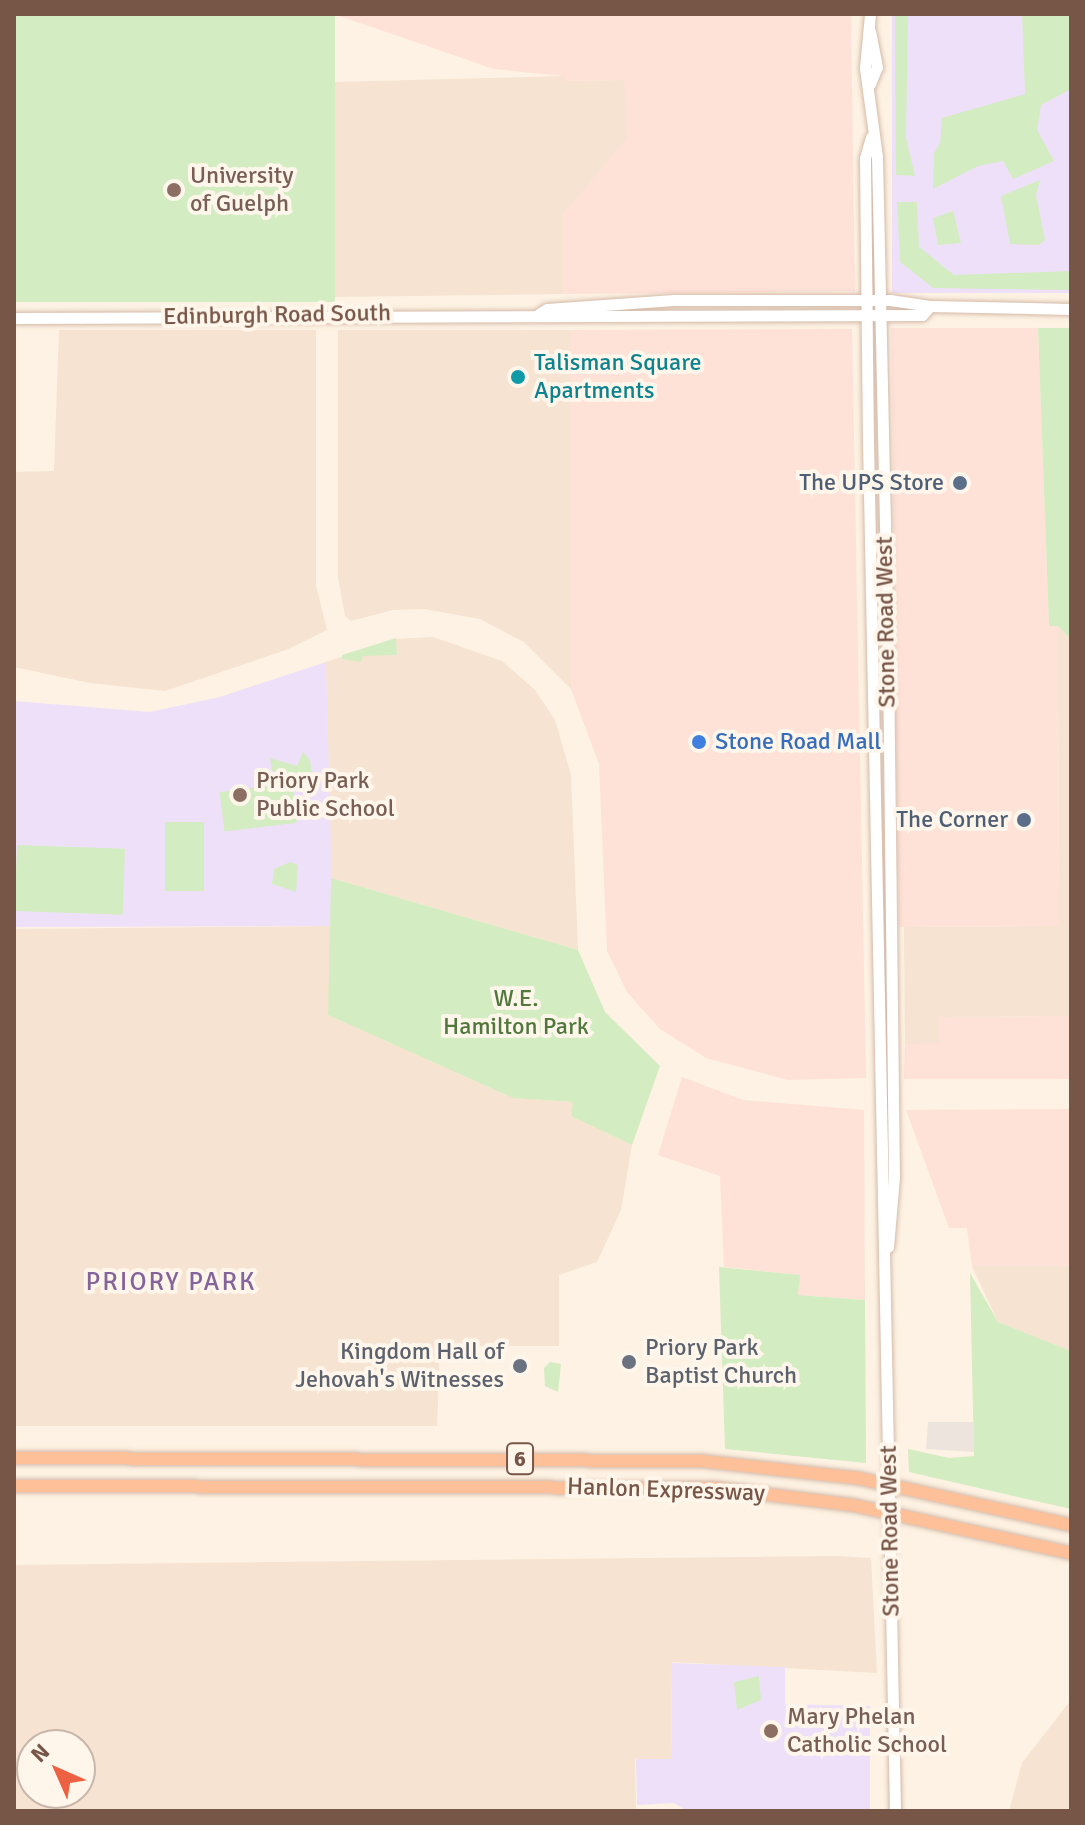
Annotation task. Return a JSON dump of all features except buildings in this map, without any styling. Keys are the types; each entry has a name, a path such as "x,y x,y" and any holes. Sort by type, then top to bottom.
{"highway":[{"name":"Hanlon Expressway","path":"14,1458 671,1460 788,1468 888,1485 1071,1525"},
{"name":"Hanlon Expressway","path":"14,1486 673,1486 758,1491 888,1513 1071,1553"}],"main road":[{"name":"Stone Road West","path":"870,14 877,67 870,85 871,137 865,158 873,300 868,441 877,793 882,1228 887,1252"},
{"name":"Edinburgh Road South","path":"539,314 547,309 674,300 873,300 930,306 1071,309"},
{"name":"Edinburgh Road South","path":"14,318 922,315 930,306"},
{"name":"Stone Road West","path":"873,314 882,456 890,806 894,1177 887,1252 888,1513 895,1811"},
{"path":"868,441 882,456"},
{"path":"877,793 890,806"},
{"path":"878,907 891,921"},
{"path":"879,964 892,964"}],"shaded area":[{"path":"334,14 851,14 855,291 563,294 563,215 627,139 624,80 565,81 564,76 494,69"},
{"path":"892,14 1071,14 1071,293 892,293"},
{"path":"565,76 565,81 625,80 627,139 563,215 563,294 333,297 335,82"},
{"path":"891,328 1038,328 1049,626 1058,626 1059,926 899,927"},
{"path":"852,329 866,1078 788,1080 706,1058 660,1029 627,992 607,951 599,764 571,689 571,330"},
{"path":"59,330 316,330 316,586 327,630 286,650 165,691 90,683 14,667 14,472 54,471"},
{"path":"338,330 571,330 571,689 524,642 480,619 424,609 393,610 351,621 345,616 338,577"},
{"path":"1058,626 1071,639 1071,1016 939,1017 939,1044 905,1044 904,927 1059,926"},
{"path":"433,637 502,661 535,690 555,720 571,775 578,950 331,878 326,662 396,639"},
{"path":"326,662 333,926 14,927 14,701 150,712 220,697"},
{"path":"333,926 328,1015 513,1098 574,1102 571,1116 632,1145 621,1210 597,1262 559,1275 559,1346 440,1346 437,1426 14,1426 14,929"},
{"path":"1071,1016 1071,1079 904,1079 905,1044 939,1043 939,1017"},
{"path":"682,1077 743,1100 864,1110 865,1300 798,1295 799,1275 724,1267 720,1176 658,1155"},
{"path":"1071,1109 1071,1266 972,1266 967,1228 949,1228 906,1110"},
{"path":"972,1266 1071,1266 1071,1351 998,1322"},
{"path":"928,1422 973,1422 974,1452 926,1449"},
{"path":"871,1558 877,1673 672,1662 671,1759 635,1759 636,1811 14,1811 14,1565"},
{"name":"Mary Phelan Catholic School","path":"672,1663 785,1667 785,1704 870,1706 870,1811 687,1811 674,1803 637,1805 636,1759 671,1759"},
{"path":"1071,1700 1071,1811 1009,1811 1022,1763"}],"green space":[{"name":"University of Guelph","path":"14,14 335,14 335,302 14,302"},
{"path":"895,14 908,14 906,138 915,176 896,175"},
{"path":"1022,14 1071,14 1071,89 1041,105 1037,130 1054,161 1013,179 1003,161 978,166 933,189 934,153 940,143 942,118 1025,94"},
{"path":"1040,180 1036,195 1045,240 1039,245 1010,244 1001,196"},
{"path":"897,202 917,202 919,247 954,275 1071,271 1071,290 933,288 900,262"},
{"path":"953,211 961,243 938,245 933,218"},
{"path":"1038,328 1071,328 1071,639 1058,626 1049,626"},
{"path":"396,638 397,655 363,656 361,662 342,659 342,655"},
{"path":"303,752 310,760 312,776 272,771 270,758 297,766"},
{"path":"292,783 297,823 224,832 220,792"},
{"path":"165,822 204,822 204,891 165,891"},
{"path":"17,845 125,849 123,915 15,911"},
{"path":"290,862 298,865 296,892 272,884 274,869"},
{"name":"W.E. Hamilton Park","path":"331,878 578,950 605,1012 660,1066 632,1145 571,1116 573,1102 513,1098 328,1015"},
{"path":"719,1267 800,1275 798,1295 865,1300 866,1463 725,1449"},
{"path":"970,1273 998,1322 1071,1351 1071,1509 909,1472 908,1449 949,1458 974,1456"},
{"path":"550,1362 561,1364 558,1392 545,1386 544,1368"},
{"path":"759,1676 761,1700 737,1710 734,1682"}],"place":[{"name":"University of Guelph","path":"174,190"},
{"name":"Talisman Square Apartments","path":"518,377"},
{"name":"The UPS Store","path":"960,483"},
{"name":"Stone Road Mall","path":"699,742"},
{"name":"Priory Park Public School","path":"240,795"},
{"name":"The Corner","path":"1024,820"},
{"name":"Priory Park Baptist Church","path":"629,1362"},
{"name":"Kingdom Hall of Jehovah's Witnesses","path":"520,1366"},
{"name":"Mary Phelan Catholic School","path":"771,1731"}],"district":[{"name":"PRIORY PARK","path":"171,1283"}]}
